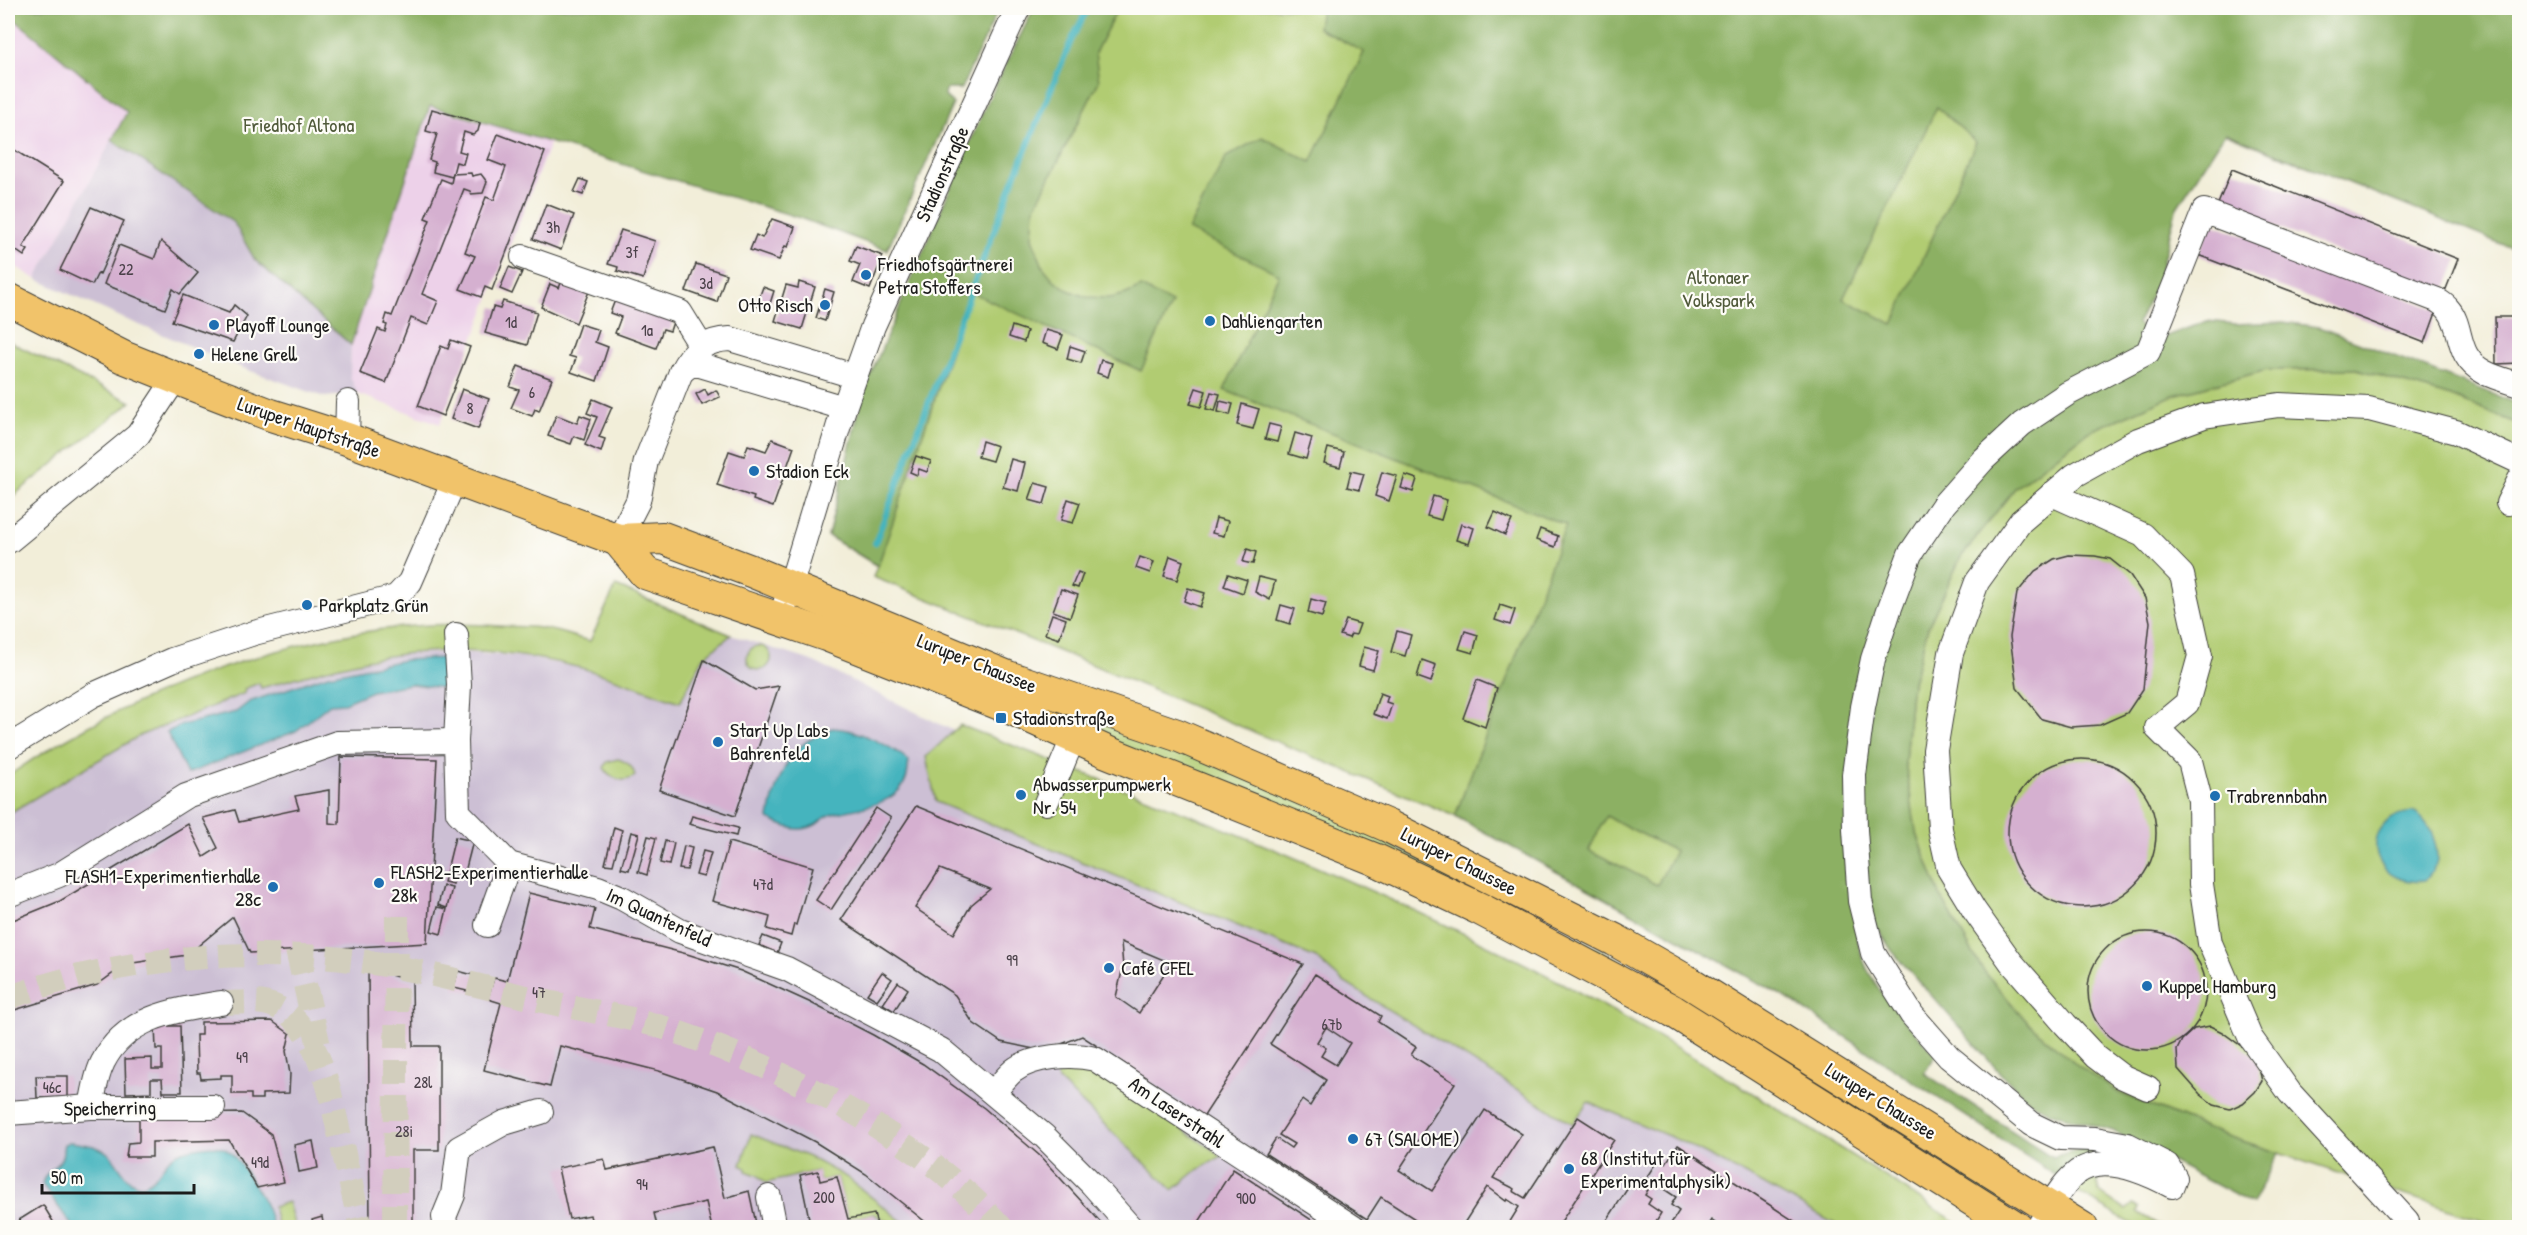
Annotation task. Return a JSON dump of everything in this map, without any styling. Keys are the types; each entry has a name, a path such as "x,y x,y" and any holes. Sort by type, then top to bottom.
{"main road":[{"name":"Luruper Hauptstraße","path":"8,299 82,338 175,378 271,415 347,439 618,540 663,538 790,588"},
{"path":"618,540 645,573 780,621"},
{"name":"Luruper Chaussee","path":"790,588 1008,677 1177,735 1388,826 1607,936 1672,972 1775,1034 2044,1217 2082,1227"},
{"name":"Luruper Chaussee","path":"780,621 846,643 1010,708 1107,752 1374,859 1478,908 1673,1011 2017,1227"}],"street":[{"name":"Stadionstraße","path":"780,621 854,376 877,316 1018,8"},
{"path":"2044,1217 2068,1181 2089,1166 2112,1165 2136,1171 2172,1186 2175,1178 2168,1165 2128,1145 2060,1138 2031,1124 1949,1057 1912,1015 1873,953 1860,901 1854,775 1863,707 1873,658 1888,610 1910,554 1944,504 1983,460 2022,424 2067,394 2148,352 2204,211 2437,300 2448,308 2455,321 2458,339 2466,355 2483,372 2520,385"},
{"path":"523,257 680,312 701,346"},
{"path":"618,540 638,501 646,461 681,372 687,358 701,346 715,340 730,339 854,376"},
{"path":"681,372 690,365 700,365 844,408"},
{"path":"9,541 138,435 175,378"},
{"path":"347,439 348,402"},
{"path":"2148,1089 2121,1076 2096,1057 2065,1024 2011,962 1974,910 1949,869 1940,829 1935,750 1951,653 1977,582 2021,521 2075,475 2138,440 2204,417 2279,405 2369,409 2456,432 2520,462"},
{"path":"8,747 93,695 172,660 254,633 396,597 410,582 455,479"},
{"path":"2508,503 2520,479"},
{"path":"2052,494 2143,535 2182,575 2200,656 2187,703 2157,728 2190,761 2200,800 2201,884 2210,943 2250,1037 2290,1094 2407,1221"},
{"name":"Im Quantenfeld","path":"456,635 459,685 456,741 458,813 509,864 598,888 622,898 657,919 690,944 787,969 941,1050 994,1092 1039,1143 1092,1184 1131,1227"},
{"path":"1046,803 1074,736"},
{"path":"8,895 59,875 186,796 337,743 456,741"},
{"path":"487,925 509,864"},
{"path":"91,1107 102,1064 123,1035 146,1020 168,1012 221,1003"},
{"name":"Am Laserstrahl","path":"994,1092 1013,1071 1031,1063 1070,1055 1095,1059 1354,1227"},
{"name":"Speicherring","path":"8,1113 91,1107 213,1107"},
{"path":"446,1227 444,1217 453,1195 459,1148 504,1123 541,1112"},
{"path":"769,1197 775,1227"}],"shaded area":[{"path":"8,14 128,112 36,279 8,262"},
{"path":"430,106 551,141 440,424 358,394 350,377 351,345"},
{"path":"112,140 234,223 255,260 351,345 350,377 358,394 324,397 248,370 36,279"},
{"path":"731,635 812,661 1055,781 1927,1228 8,1228 8,814 139,736 245,692 244,689 259,683 262,688 328,668 404,654 457,652 522,657 581,668 680,702 703,658"}],"green space":[{"name":"Friedhof Altona","path":"8,8 999,8 961,89 946,89 944,95 953,104 887,250 797,217 430,106 351,345 255,260 234,223 112,140 127,112 8,14"},
{"name":"Altonaer Volkspark","path":"1034,8 2519,8 2519,251 2224,133 2176,209 2158,280 1963,435 1785,997 1455,816 1093,665 873,577 877,566 828,536 864,390"},
{"path":"1034,8 1118,8 1095,53 1099,81 1034,209 1032,238 1043,267 1053,279 1068,290 1086,297 1110,298 1141,287 1172,303 1141,371 971,292 878,566 828,536 864,390 985,107"},
{"name":"Altonaer Volkspark","path":"1321,8 2519,8 2519,251 2225,133 2176,209 2158,280 2138,323 2145,335 2161,338 2207,321 2235,324 2283,322 2319,327 2519,404 2519,424 2451,397 2357,369 2267,370 2174,395 2088,432 2015,488 1961,557 1928,627 1911,690 1905,762 1916,831 1940,895 1982,969 2029,1024 2073,1062 2119,1093 2227,1136 2279,1153 2252,1204 2113,1131 2052,1113 2030,1102 2000,1073 1892,951 1873,921 1857,937 1862,958 1871,977 1888,1001 1936,1055 1924,1073 2052,1157 2089,1147 2116,1150 2061,1179 1785,997 1455,816 1566,525 1224,390 1279,274 1188,230 1226,157 1262,137 1311,162 1364,52 1318,28","holes":["1937,107 1976,142 1893,324 1843,299","1606,816 1675,851 1657,885 1589,850"]},
{"path":"8,341 131,402 8,500"},
{"name":"Trabrennbahn","path":"2357,369 2451,397 2519,424 2519,1227 2501,1227 2227,1136 2119,1093 2073,1062 2029,1024 1982,969 1940,895 1916,831 1905,762 1911,690 1928,627 1961,557 2015,488 2088,432 2174,395 2267,370"},
{"path":"616,586 731,635 703,658 680,702 593,672 538,658 447,651 403,654 367,660 261,688 259,683 244,689 245,693 139,736 8,814 8,776 60,742 179,684 243,661 308,643 373,631 438,625 529,627 552,630 590,641"},
{"path":"847,623 1158,741 1316,807 1683,992 2014,1198 2007,1208 1731,1033 1105,738"},
{"path":"759,646 768,649 771,658 768,667 759,670 750,667 747,658 750,649"},
{"path":"960,725 1321,869 1393,900 1533,968 1698,1060 1964,1227 1840,1227 1678,1140 1588,1102 1573,1124 1342,981 1316,958 936,802 926,757"},
{"path":"618,759 629,765 635,776 622,780 607,772 604,768 607,762"},
{"path":"1055,1068 1096,1071 1222,1156 1196,1171 1173,1190 1058,1080"},
{"path":"751,1134 809,1157 846,1177 909,1227 899,1227 874,1214 848,1219 837,1177 820,1181 817,1171 766,1183 757,1175 746,1171 746,1168 741,1165"},
{"path":"2090,1174 2124,1177 2102,1178 2097,1182 2099,1192 2126,1210 2133,1204 2139,1208 2137,1212 2162,1227 2137,1227 2072,1189"},
{"path":"288,1202 295,1227 278,1227 273,1207"}],"water":[{"path":"443,658 443,688 411,684 372,691 344,703 330,704 296,731 187,774 167,732 182,725 236,712 249,702 328,675 405,660"},
{"path":"832,728 851,731 873,739 909,761 906,779 901,788 885,800 831,815 804,829 786,827 769,819 776,789 789,760 805,742"},
{"path":"2413,812 2427,825 2433,836 2436,850 2435,866 2425,881 2405,880 2390,874 2381,863 2376,851 2377,837 2383,825 2395,816"},
{"path":"70,1142 90,1145 105,1151 131,1181 141,1185 149,1182 170,1158 179,1152 206,1146 221,1147 237,1159 247,1174 266,1206 272,1227 73,1227 42,1184 46,1175 62,1157 64,1144"}],"building":[{"path":"432,109 480,123 478,131 473,135 464,132 459,151 466,153 463,164 456,162 452,177 433,172 435,162 429,160 437,134 426,131"},
{"path":"498,134 545,152 492,290 485,287 481,297 460,289 475,256 465,252 486,197 494,200 506,167 488,160"},
{"path":"8,146 64,181 23,247 28,250 24,256 8,245"},
{"path":"2232,169 2458,259 2444,294 2218,204"},
{"path":"471,173 472,176 481,174 487,182 483,193 471,194 470,191 464,189 422,294 438,301 428,325 411,318 386,383 360,373 378,329 385,332 387,325 384,324 387,314 392,316 430,220 425,218 441,179 451,183 453,174"},
{"path":"580,179 588,182 583,195 574,192"},
{"path":"546,204 574,215 561,250 533,239"},
{"path":"91,207 124,221 100,274 98,273 92,285 60,270"},
{"path":"772,219 795,227 788,247 785,246 779,260 750,250 756,235 762,238"},
{"path":"2211,223 2437,310 2425,343 2198,255"},
{"path":"621,230 655,241 643,279 617,271 618,267 608,264"},
{"path":"161,241 198,273 180,294 173,289 165,309 104,284 119,245 154,259"},
{"path":"856,246 883,256 870,289 853,282 860,265 850,261"},
{"path":"696,264 726,274 717,302 686,291"},
{"path":"509,267 522,272 512,294 500,289"},
{"path":"563,278 590,289 576,323 541,307 550,284 559,288"},
{"path":"799,282 815,287 802,329 775,321 786,285 798,288"},
{"path":"763,287 774,291 768,310 756,306"},
{"name":"Otto Risch","path":"825,289 834,292 825,321 816,318"},
{"path":"183,295 229,313 234,305 247,316 233,342 172,321"},
{"path":"617,295 674,319 670,331 663,329 656,348 615,333 621,317 610,313"},
{"path":"503,301 537,312 527,345 485,333 493,307 500,309"},
{"path":"2495,317 2520,317 2520,363 2496,364"},
{"path":"580,324 599,330 595,342 608,347 597,381 571,372 576,358 569,356"},
{"path":"1012,326 1027,331 1024,342 1009,337"},
{"path":"1046,330 1063,335 1058,349 1042,343"},
{"path":"451,340 470,347 443,416 418,406 441,346 448,349"},
{"path":"1070,346 1085,351 1081,363 1067,359"},
{"path":"1101,360 1112,363 1108,377 1097,373"},
{"path":"518,366 552,379 539,411 535,409 532,416 511,408 519,390 510,387"},
{"path":"1196,388 1206,391 1201,407 1190,404"},
{"path":"462,389 489,399 478,429 451,419"},
{"path":"705,389 708,395 716,390 720,397 702,405 696,394"},
{"path":"1211,392 1220,394 1215,411 1206,409"},
{"path":"593,399 612,407 599,437 605,439 601,452 585,445 597,417 587,413"},
{"path":"1220,401 1233,404 1230,415 1218,412"},
{"path":"1242,404 1259,409 1253,429 1237,425"},
{"path":"556,415 577,423 580,415 591,419 584,440 574,436 571,444 548,436"},
{"path":"1269,424 1281,427 1277,442 1265,439"},
{"path":"1295,433 1312,438 1306,459 1289,454"},
{"name":"Stadion Eck","path":"772,439 794,447 773,507 753,500 754,497 717,485 729,451 744,456 748,445 766,451"},
{"path":"982,441 997,446 992,461 978,457"},
{"path":"1328,448 1344,452 1340,467 1324,463"},
{"path":"916,456 931,461 927,472 919,469 917,475 910,472"},
{"path":"1011,459 1025,463 1018,491 1003,487"},
{"path":"1351,471 1364,474 1359,490 1347,487"},
{"path":"1382,472 1397,476 1389,501 1375,496"},
{"path":"1405,475 1417,479 1413,492 1401,488"},
{"path":"1035,483 1049,487 1044,504 1029,500"},
{"path":"1433,496 1447,500 1441,520 1427,516"},
{"path":"1068,499 1080,503 1073,523 1061,520"},
{"path":"1495,512 1512,520 1505,535 1488,527"},
{"path":"1216,518 1228,521 1224,536 1212,533"},
{"path":"1461,524 1474,528 1469,544 1456,540"},
{"path":"1540,529 1558,536 1555,547 1536,540"},
{"path":"1247,549 1256,552 1253,564 1243,562"},
{"path":"2069,555 2110,559 2130,575 2145,598 2150,622 2143,689 2127,713 2100,725 2071,727 2042,719 2017,688 2010,637 2017,593 2035,571 2054,559"},
{"path":"1170,556 1183,561 1177,580 1164,576"},
{"path":"1140,557 1154,562 1150,573 1136,568"},
{"path":"1078,572 1083,574 1078,588 1072,586"},
{"path":"1228,574 1247,580 1243,593 1224,586"},
{"path":"1259,577 1275,581 1270,600 1255,592"},
{"path":"1188,588 1205,593 1200,607 1184,601"},
{"path":"1061,589 1078,595 1070,617 1053,611"},
{"path":"1311,599 1326,603 1322,617 1308,613"},
{"path":"1281,605 1295,609 1290,624 1277,620"},
{"path":"1500,605 1515,610 1510,625 1495,620"},
{"path":"1052,614 1066,619 1059,639 1045,634"},
{"path":"1346,620 1360,624 1356,635 1351,634 1349,638 1340,635"},
{"path":"1397,631 1411,635 1405,656 1391,652"},
{"path":"1465,631 1478,635 1473,653 1459,649"},
{"path":"1364,647 1379,651 1373,670 1359,666"},
{"name":"Start Up Labs Bahrenfeld","path":"704,660 755,690 779,686 735,816 659,790"},
{"path":"1422,660 1436,665 1431,682 1417,677"},
{"path":"1477,680 1497,688 1485,727 1463,718"},
{"path":"1380,693 1388,696 1386,702 1392,704 1387,719 1373,714"},
{"path":"341,757 437,759 427,943 250,953 233,917 187,955 126,964 97,985 8,1012 8,922 60,901 188,824 204,857 218,848 203,818 235,810 239,822 299,809 295,796 329,790 329,823 339,824"},
{"path":"2082,759 2096,760 2110,765 2123,771 2134,781 2144,792 2150,805 2155,819 2155,847 2150,861 2144,874 2134,885 2123,895 2110,901 2096,906 2082,907 2068,906 2054,901 2041,895 2030,885 2020,874 2014,861 2009,847 2008,833 2009,819 2014,805 2020,792 2030,781 2041,771 2054,765 2068,760"},
{"path":"916,806 1303,964 1204,1116 1082,1036 1051,1048 1034,1049 1001,1042 973,1023 955,995 841,920","holes":["940,869 990,889 971,905 954,934 915,908","1121,942 1171,963 1139,1013 1116,997 1123,967"]},
{"path":"876,808 891,818 831,910 816,900"},
{"path":"692,816 738,828 736,836 689,824"},
{"path":"614,827 622,830 613,865 605,864"},
{"path":"631,832 639,834 629,870 621,868"},
{"path":"648,836 656,838 647,875 638,872"},
{"path":"455,837 473,841 465,872 457,870 453,884 444,882"},
{"path":"665,841 674,843 669,865 660,863"},
{"path":"729,842 813,867 791,936 767,929 770,917 712,901"},
{"path":"684,846 692,848 687,870 679,869"},
{"path":"703,851 711,853 704,877 696,875"},
{"path":"443,886 452,888 447,908 438,905"},
{"path":"529,893 595,909 590,929 687,954 741,971 809,1002 923,1064 984,1108 1039,1155 1106,1228 933,1228 866,1174 815,1142 717,1091 659,1071 560,1046 550,1087 484,1070 501,1003 488,999 494,978 507,981"},
{"path":"437,907 447,909 441,934 431,931"},
{"name":"Kuppel Hamburg","path":"2147,932 2170,936 2189,949 2202,968 2206,991 2202,1014 2189,1033 2170,1046 2147,1050 2124,1046 2105,1033 2092,1014 2088,991 2092,968 2105,949 2124,936"},
{"path":"763,936 781,943 777,953 759,945"},
{"path":"368,969 412,981 413,1046 439,1046 439,1150 413,1150 413,1228 370,1228"},
{"path":"458,971 488,979 484,995 454,988"},
{"path":"882,972 892,979 877,1000 867,994"},
{"name":"67 (SALOME)","path":"1315,974 1381,1016 1378,1022 1416,1047 1411,1055 1455,1083 1399,1170 1432,1191 1485,1110 1522,1134 1493,1178 1511,1187 1513,1191 1525,1198 1578,1117 1614,1140 1557,1228 1506,1228 1519,1207 1507,1199 1506,1201 1487,1187 1461,1228 1412,1228 1410,1226 1415,1219 1381,1197 1367,1219 1266,1154 1276,1138 1291,1148 1294,1144 1279,1135 1302,1100 1310,1106 1326,1080 1270,1044","holes":["1326,1027 1350,1043 1336,1065 1321,1056 1326,1048 1317,1042"]},
{"path":"898,982 908,989 894,1011 883,1004"},
{"path":"272,1021 290,1034 286,1051 290,1074 289,1093 262,1094 262,1099 251,1099 251,1094 232,1094 232,1075 201,1079 200,1073 197,1073 196,1035 201,1035 201,1022"},
{"path":"155,1026 180,1026 182,1092 163,1092 162,1079 151,1079 151,1092 126,1093 125,1059 152,1058 152,1069 162,1069 162,1049 156,1049"},
{"path":"2210,1026 2252,1054 2258,1064 2262,1081 2255,1092 2243,1103 2230,1109 2214,1105 2200,1094 2178,1069 2177,1050 2182,1040 2194,1029"},
{"path":"36,1076 68,1076 68,1097 37,1098"},
{"path":"242,1113 271,1134 284,1182 257,1188 229,1140 152,1142 152,1157 126,1157 128,1143 139,1142 139,1115"},
{"path":"313,1141 318,1168 299,1172 294,1145"},
{"path":"1678,1145 1805,1228 1722,1228 1711,1220 1706,1228 1668,1228 1679,1211 1671,1205 1676,1197 1647,1178 1660,1158 1666,1163"},
{"path":"713,1147 725,1198 749,1191 757,1228 712,1228 706,1202 654,1213 657,1226 647,1228 593,1228 590,1215 569,1219 558,1168 604,1159 607,1170"},
{"path":"1233,1169 1324,1228 1195,1228"},
{"path":"818,1171 820,1181 837,1177 848,1219 874,1214 878,1228 811,1228 800,1175"},
{"path":"1633,1180 1648,1190 1645,1195 1651,1199 1648,1204 1661,1213 1652,1228 1602,1228"},
{"path":"43,1205 57,1228 25,1228 19,1220"},
{"path":"322,1217 324,1228 314,1228 312,1220"}],"waterway":[{"path":"875,543 1013,181 1071,41 1088,8"}],"tunnel":[{"path":"395,1228 397,916"},
{"path":"297,950 319,1046"},
{"path":"8,998 50,984 139,964 231,956 278,955 323,957 389,966 634,1020 665,1028 754,1062 846,1108 932,1164 969,1195 1002,1228"},
{"path":"221,1003 259,1002 278,1007 289,1015 307,1036 329,1089 361,1228"}],"place":[{"name":"Friedhofsgärtnerei Petra Stoffers","path":"866,275"},
{"name":"Otto Risch","path":"825,305"},
{"name":"Dahliengarten","path":"1210,321"},
{"name":"Playoff Lounge","path":"214,325"},
{"name":"Helene Grell","path":"199,354"},
{"name":"Stadion Eck","path":"754,471"},
{"name":"Parkplatz Grün","path":"307,605"},
{"name":"Stadionstraße","path":"1001,718"},
{"name":"Start Up Labs Bahrenfeld","path":"718,742"},
{"name":"Abwasserpumpwerk Nr. 54","path":"1021,795"},
{"name":"Trabrennbahn","path":"2215,796"},
{"name":"FLASH2-Experimentierhalle 28k","path":"379,883"},
{"name":"FLASH1-Experimentierhalle 28c","path":"273,887"},
{"name":"Café CFEL","path":"1109,968"},
{"name":"Kuppel Hamburg","path":"2147,986"},
{"name":"67 (SALOME)","path":"1353,1139"},
{"name":"68 (Institut für Experimentalphysik)","path":"1569,1169"}]}
